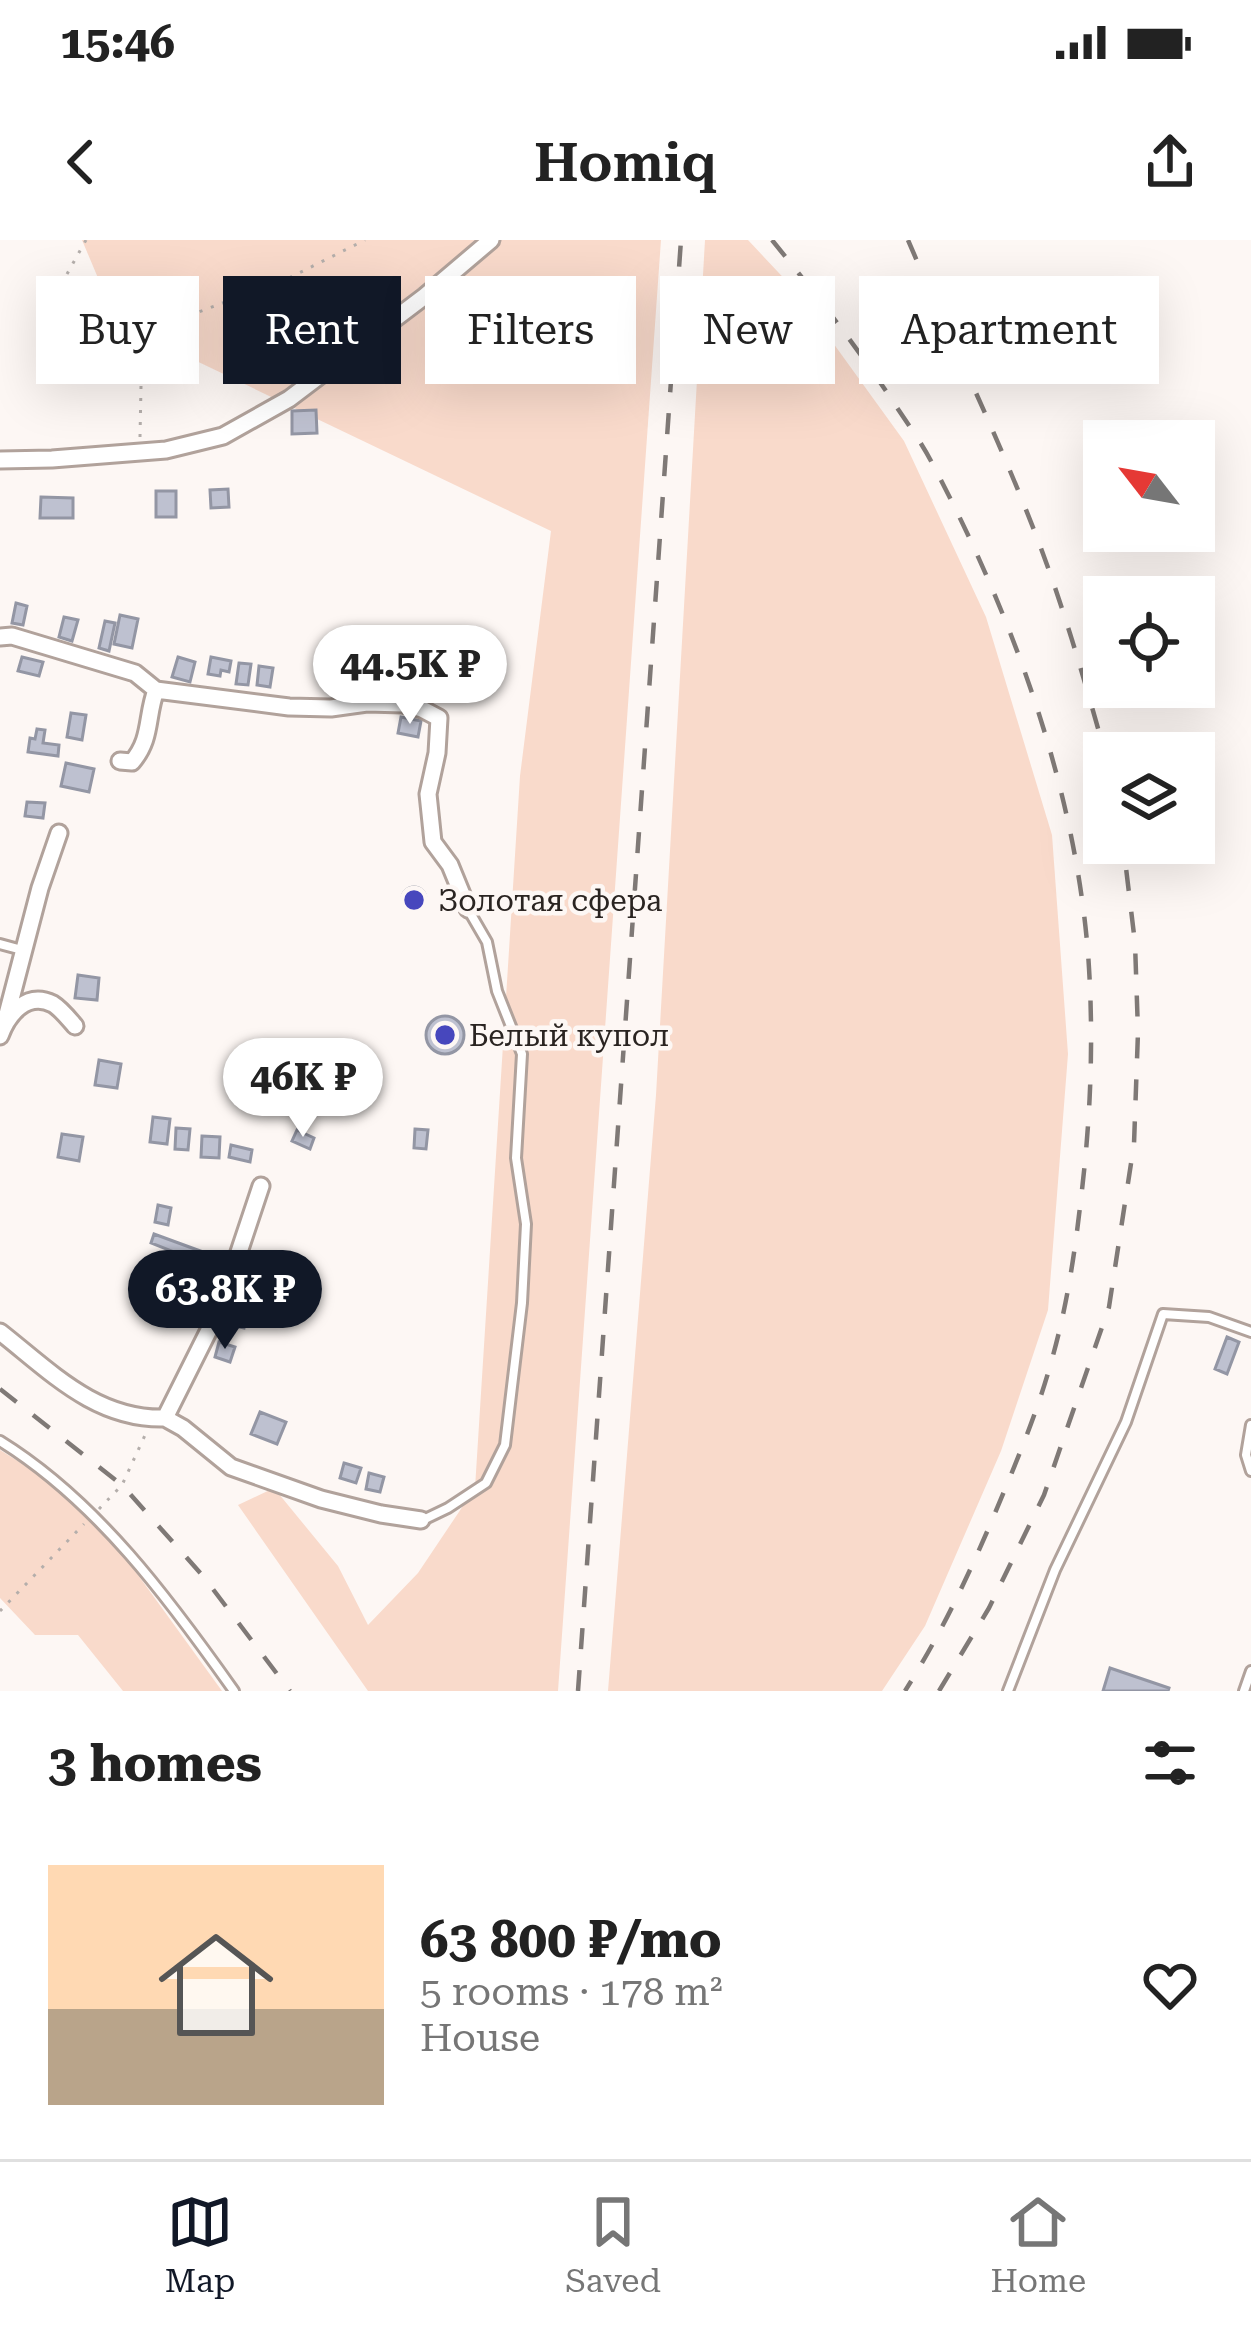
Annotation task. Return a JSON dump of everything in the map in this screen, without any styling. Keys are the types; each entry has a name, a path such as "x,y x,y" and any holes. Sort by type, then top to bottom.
{"street":[{"path":"0,460 166,450 223,436 289,399 491,240"},
{"path":"0,637 12,636 106,663 135,673 156,690 289,707 403,704 439,718 428,794 433,842 450,866 469,909"},
{"path":"120,761 132,762 146,743 156,690"},
{"path":"3,1029 59,833"},
{"path":"3,1029 22,1004 36,999 56,1005 75,1026"},
{"path":"165,1418 220,1306 261,1186"},
{"path":"0,1332 80,1394 110,1411 139,1419 165,1418 231,1467 321,1499 421,1520"}],"lane":[{"path":"421,1520 486,1483 505,1445 522,1303 526,1224 515,1158 522,1054 497,991 487,942 469,909"},
{"path":"0,944 23,950"},
{"path":"1008,1691 1055,1570 1126,1422 1163,1314 1209,1317 1251,1332"},
{"path":"1251,1425 1246,1455 1251,1471"},
{"path":"0,1441 81,1501 157,1589 234,1691"},
{"path":"1244,1691 1251,1671"}],"path":[{"path":"66,276 86,240"},
{"path":"199,312 287,279 365,240"},
{"path":"140,451 141,384"}],"shaded area":[{"path":"82,240 661,240 558,1691 368,1691 238,1505 274,1488 338,1566 368,1625 418,1573 475,1488 520,776 551,531 244,384 401,384 401,276 223,276 223,374 199,362 199,276 97,276"},
{"path":"705,240 748,240 782,276 703,276"},
{"path":"835,346 904,441 986,617 1052,835 1068,1054 1048,1310 1001,1451 925,1626 882,1691 608,1691 656,1095 697,384 835,384"},
{"path":"0,1450 71,1494 86,1515 104,1528 222,1691 123,1691 78,1635 35,1635 0,1598"}],"building":[{"path":"316,410 317,433 292,434 292,411"},
{"path":"228,489 229,507 211,508 210,490"},
{"path":"156,491 176,491 176,517 156,517"},
{"path":"41,497 73,498 73,518 40,518"},
{"path":"16,603 27,606 23,625 12,623"},
{"path":"120,615 138,619 132,648 114,644"},
{"path":"64,617 78,620 72,641 59,637"},
{"path":"105,621 115,623 109,651 99,648"},
{"path":"22,657 43,662 39,676 18,671"},
{"path":"178,657 195,662 190,682 172,677"},
{"path":"211,657 231,661 229,672 208,674"},
{"path":"239,663 251,664 248,685 236,684"},
{"path":"259,666 273,668 270,687 257,685"},
{"path":"405,669 422,670 420,691 404,690"},
{"path":"71,713 86,715 82,740 67,737"},
{"path":"401,717 421,721 418,737 398,733"},
{"path":"37,729 45,730 43,743 59,745 58,756 28,752"},
{"path":"66,763 94,769 89,792 61,786"},
{"path":"27,802 45,803 43,818 25,816"},
{"name":"Золотая сфера","path":"414,887 423,890 423,908 414,911 405,908 402,899 405,890"},
{"path":"78,975 99,978 97,1000 75,998"},
{"name":"Белый купол","path":"445,1016 458,1022 464,1035 458,1048 445,1054 432,1048 426,1035 432,1022"},
{"path":"99,1060 121,1064 117,1088 95,1085"},
{"path":"153,1117 170,1119 167,1144 150,1142"},
{"path":"176,1128 190,1129 188,1150 175,1149"},
{"path":"415,1129 428,1130 426,1149 414,1148"},
{"path":"297,1130 314,1138 310,1149 292,1141"},
{"path":"62,1134 83,1137 79,1161 58,1157"},
{"path":"202,1136 220,1137 219,1158 201,1157"},
{"path":"231,1145 252,1150 250,1162 229,1157"},
{"path":"158,1205 171,1208 168,1225 155,1222"},
{"path":"154,1234 203,1252 199,1262 151,1243"},
{"path":"234,1308 247,1311 244,1328 230,1325"},
{"path":"1227,1337 1239,1342 1227,1374 1215,1369"},
{"path":"219,1342 235,1347 230,1362 215,1357"},
{"path":"260,1412 286,1422 277,1444 251,1434"},
{"path":"344,1463 361,1468 356,1483 340,1478"},
{"path":"369,1473 384,1477 380,1492 366,1489"},
{"path":"1110,1668 1169,1688 1168,1691 1103,1691"}],"railway":[{"path":"578,1691 681,240"},
{"path":"772,240 849,338 917,438 987,578 1053,762 1081,889 1088,953 1087,1137 1073,1259 1057,1339 1033,1417 985,1536 905,1691"},
{"path":"908,240 1039,543 1099,732"},
{"path":"939,1691 989,1608 1044,1495 1109,1307 1134,1144 1138,1032 1135,943 1126,864"},
{"path":"0,1389 122,1485 203,1576 290,1691"}],"place":[{"name":"Золотая сфера","path":"414,900"},
{"name":"Белый купол","path":"445,1035"}]}
